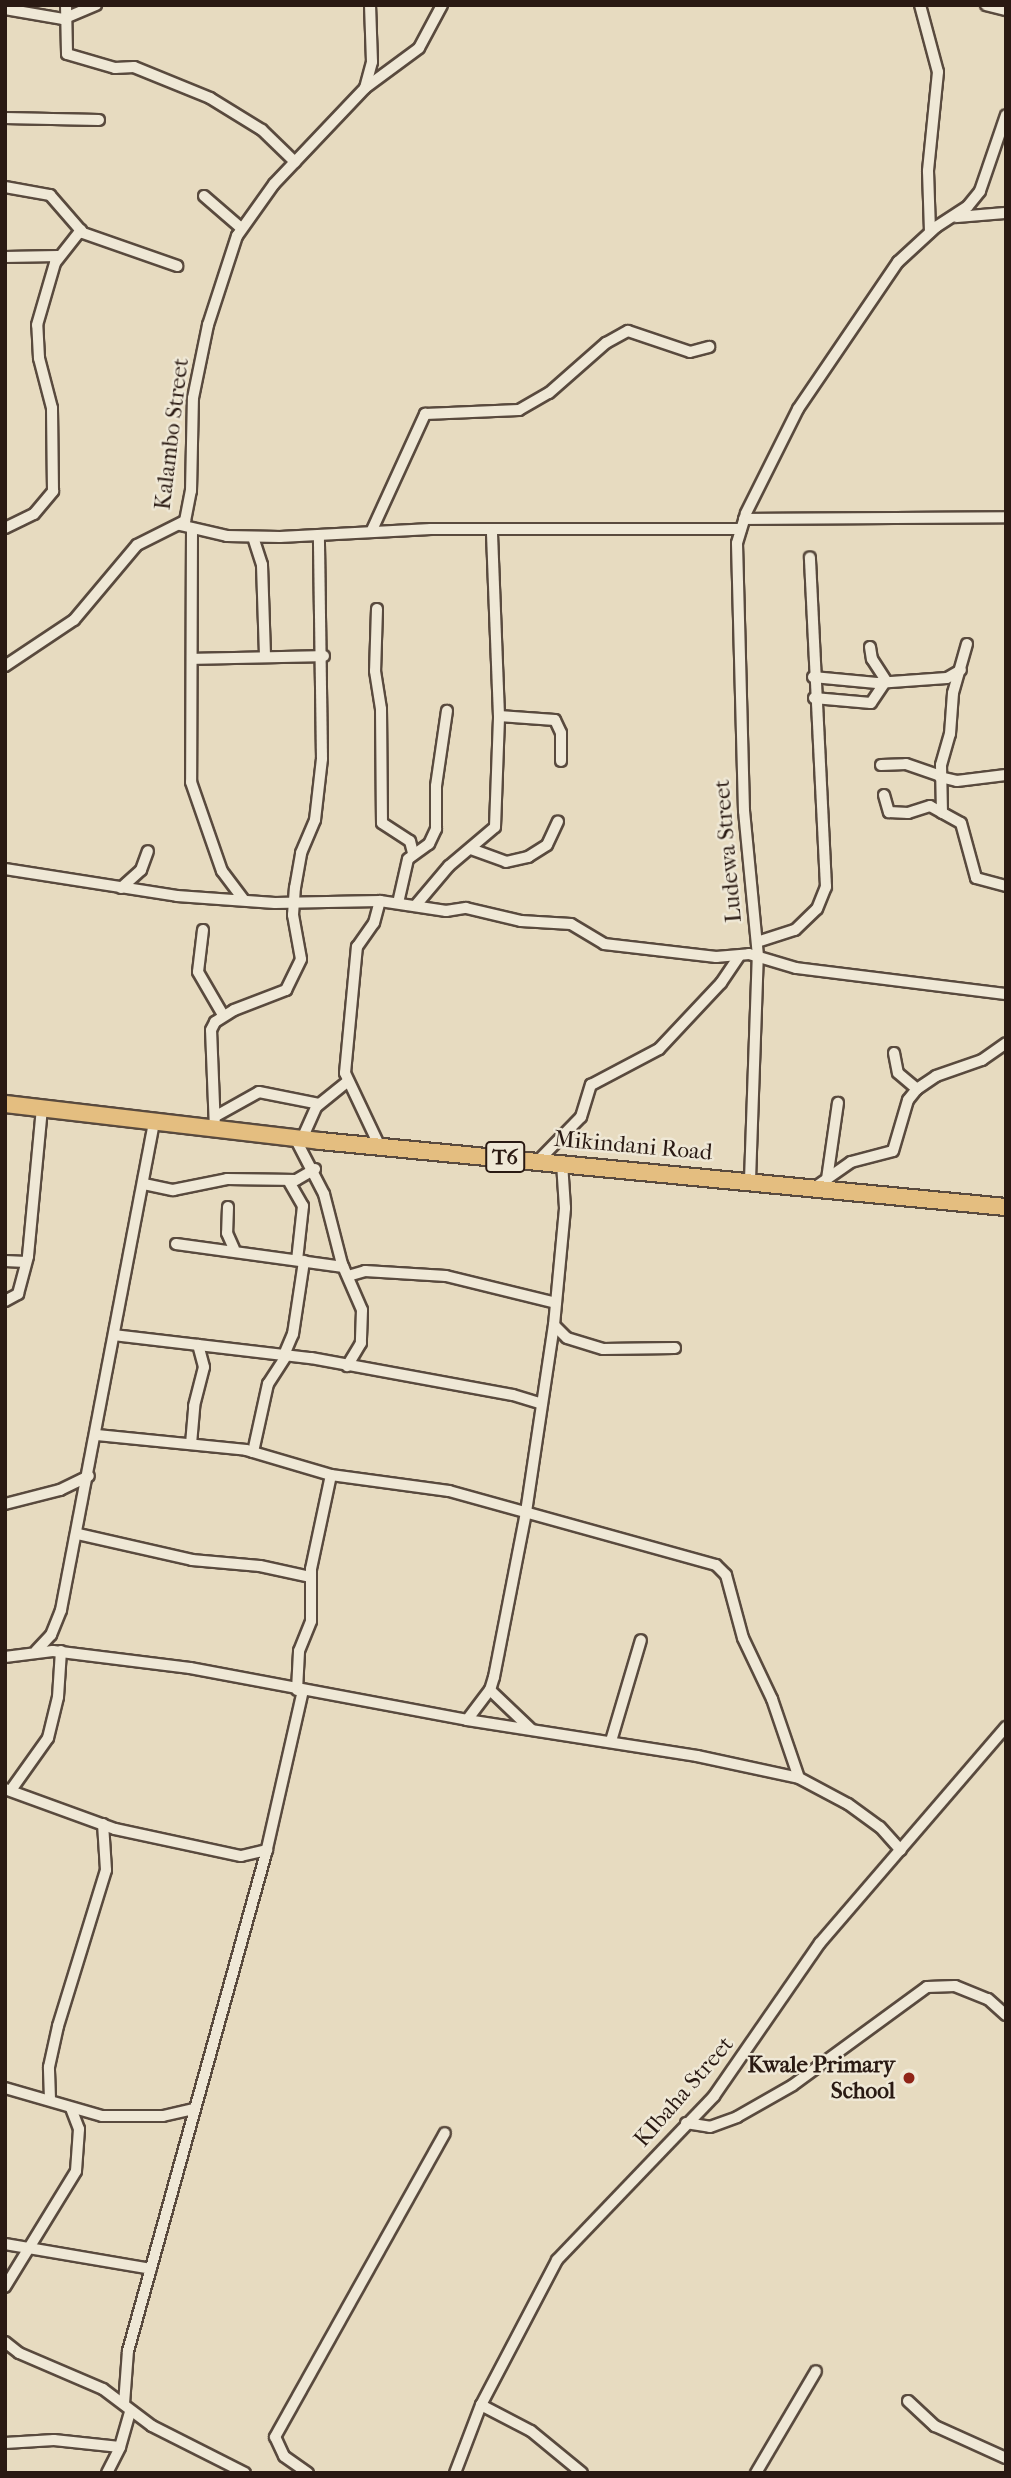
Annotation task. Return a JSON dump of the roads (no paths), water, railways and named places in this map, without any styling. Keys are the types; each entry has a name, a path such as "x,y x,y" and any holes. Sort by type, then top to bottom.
{"highway":[{"name":"Mikindani Road","path":"5,1104 153,1123 216,1123 299,1139 380,1147 750,1181 820,1183 1006,1207"}],"street":[{"path":"66,5 63,19 67,54 115,68 134,68 210,99 262,130 295,162"},
{"path":"5,9 63,19 96,5"},
{"path":"365,88 372,62 370,5"},
{"name":"Kalambo Street","path":"5,666 84,611 143,540 180,525 190,505 195,386 208,325 241,228 295,162 365,88 419,48 442,5"},
{"path":"920,5 938,83 928,171 930,232"},
{"path":"986,5 1006,10"},
{"name":"Ludewa Street","path":"750,1181 758,956 740,727 735,567 743,524 784,435 833,352 898,262 930,232 954,218 980,191 1006,115"},
{"path":"5,118 99,120"},
{"path":"5,187 50,195 81,230 177,267"},
{"path":"204,196 241,228"},
{"path":"954,218 1006,213"},
{"path":"5,528 44,505 55,479 49,442 52,408 38,358 37,325 58,256 81,230"},
{"path":"5,257 58,256"},
{"path":"372,530 425,414 519,410 549,393 606,343 628,331 690,352 709,347"},
{"path":"180,525 253,537 372,530 492,530 1006,517"},
{"path":"192,529 193,794 222,871 244,900"},
{"path":"416,905 449,866 495,827 499,716 492,530"},
{"path":"216,1123 211,1030 223,1015 274,998 293,982 301,951 295,902 301,853 319,802 324,656 319,535"},
{"path":"253,537 262,565 265,657"},
{"path":"757,942 795,930 817,909 826,887 824,797 814,698 815,612 810,556"},
{"path":"377,609 375,671 381,709 382,823 410,841 413,853 398,903"},
{"path":"942,813 940,777 967,644"},
{"path":"870,647 872,659 886,682"},
{"path":"192,659 324,656"},
{"path":"813,677 886,682 947,678 961,670"},
{"path":"846,702 852,681"},
{"path":"814,698 871,703 886,682"},
{"path":"413,853 429,844 436,829 436,786 447,711"},
{"path":"499,716 555,719 561,733 561,761"},
{"path":"881,765 906,764 957,781 1006,775"},
{"path":"884,795 889,812 908,813 926,805 962,826 976,877 1006,887"},
{"path":"471,849 506,862 528,857 547,845 558,821"},
{"path":"121,888 141,870 148,851"},
{"path":"5,869 121,888 244,900 380,901 446,911 466,908 529,923 564,923 604,944 758,956 796,968 1006,994"},
{"path":"380,901 374,923 358,947 346,1027 346,1082 380,1147"},
{"path":"204,930 198,972 223,1015"},
{"path":"539,1160 581,1116 591,1085 659,1049 722,983 739,956"},
{"path":"820,1183 851,1162 895,1149 906,1105 917,1089 936,1076 982,1060 1006,1043"},
{"path":"894,1053 898,1073 917,1089"},
{"path":"346,1082 319,1104 299,1139 315,1170 362,1315 359,1347 347,1366"},
{"path":"216,1123 259,1091 319,1104"},
{"path":"820,1183 838,1103"},
{"path":"5,1301 18,1294 26,1262 42,1108"},
{"path":"36,1651 58,1622 78,1534 153,1123"},
{"path":"467,1720 490,1690 526,1513 554,1325 565,1208 562,1163"},
{"path":"144,1184 173,1190 227,1179 288,1180 315,1170"},
{"path":"253,1452 268,1384 286,1355 293,1334 303,1206 288,1180"},
{"path":"228,1207 227,1233 234,1249"},
{"path":"176,1244 234,1249 267,1259 300,1260 346,1271 446,1276 556,1303"},
{"path":"5,1261 26,1262"},
{"path":"554,1325 567,1338 603,1349 675,1349"},
{"path":"114,1335 286,1355 513,1395 542,1404"},
{"path":"191,1444 194,1406 204,1367 198,1345"},
{"path":"97,1435 253,1452 331,1475 449,1491 723,1569 743,1638 772,1699 799,1778"},
{"path":"107,2473 121,2446 127,2407 128,2351 267,1850 300,1690 299,1651 311,1621 310,1577 331,1475"},
{"path":"5,1514 8,1503 60,1490 89,1476"},
{"path":"78,1534 192,1560 260,1566 310,1577"},
{"path":"611,1741 641,1640"},
{"path":"5,1657 36,1651 61,1651 211,1671 300,1690 533,1731 611,1741 799,1778 848,1804 880,1826 901,1850"},
{"path":"61,1651 58,1698 48,1738 8,1789 103,1824 241,1856 267,1850"},
{"path":"490,1690 533,1731"},
{"name":"KIbaha Street","path":"455,2473 481,2405 557,2260 686,2123 746,2054 820,1943 1006,1727"},
{"path":"50,2099 49,2067 58,2026 106,1870 103,1824"},
{"path":"686,2123 710,2127 737,2117 793,2085 927,1987 955,1986 988,1999 1006,2015"},
{"path":"5,2088 50,2099 72,2108 124,2117 163,2116 194,2109"},
{"path":"5,2287 76,2171 79,2129 72,2108"},
{"path":"308,2473 284,2456 275,2437 445,2133"},
{"path":"5,2244 151,2269"},
{"path":"5,2343 19,2353 103,2389 127,2407 245,2473"},
{"path":"756,2473 816,2371"},
{"path":"908,2401 935,2426 1006,2458"},
{"path":"481,2405 531,2431 579,2470 590,2473"},
{"path":"5,2443 54,2440 121,2446"}],"place":[{"name":"Kwale Primary School","path":"909,2078"}]}
